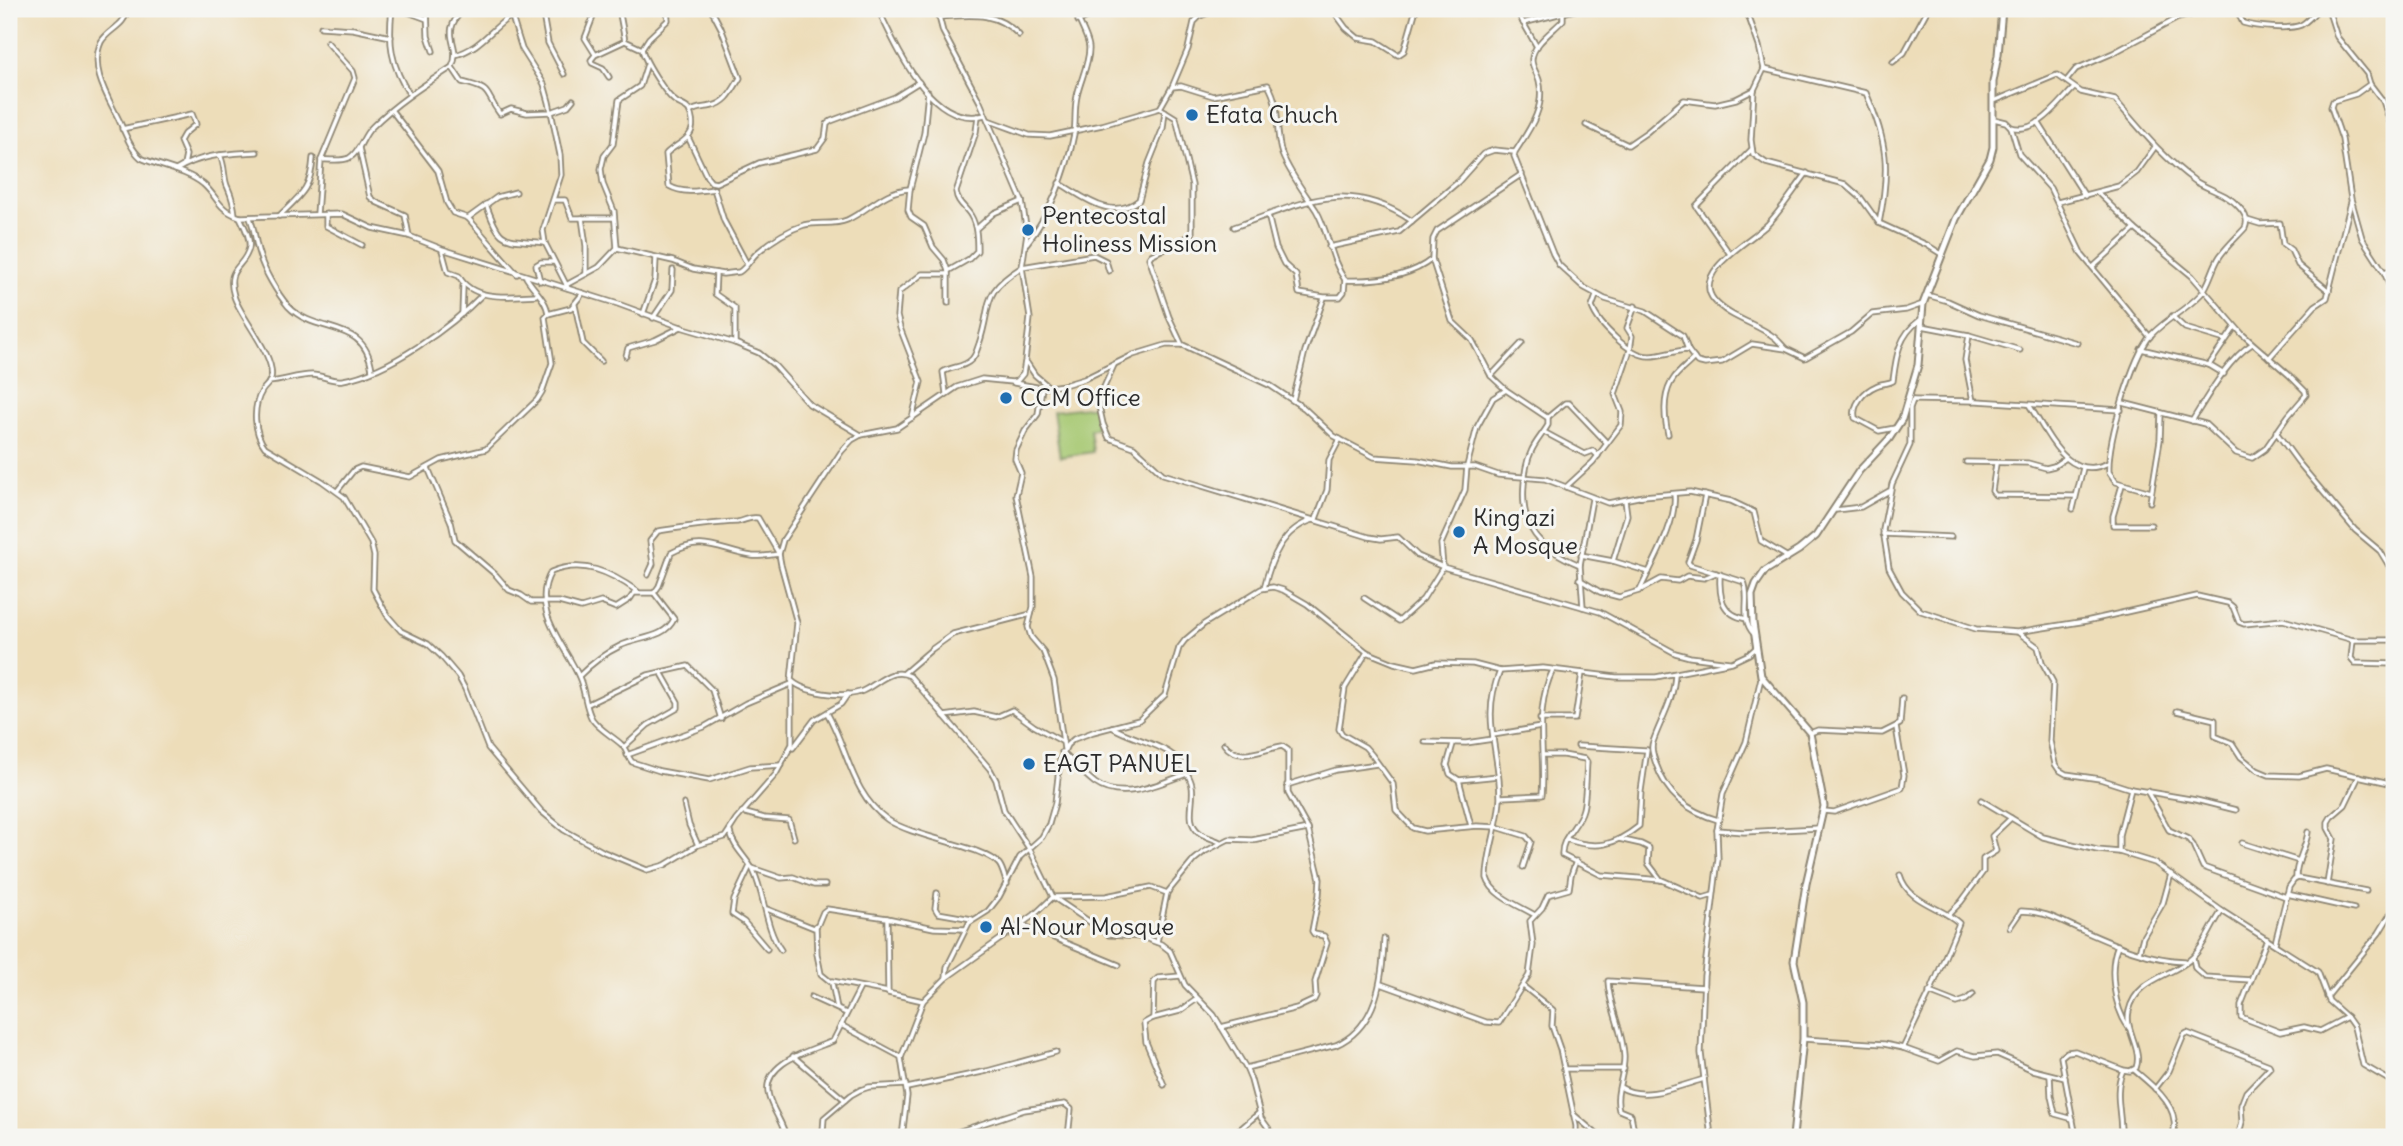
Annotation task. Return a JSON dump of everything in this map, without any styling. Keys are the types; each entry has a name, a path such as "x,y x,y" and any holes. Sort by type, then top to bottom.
{"street":[{"path":"127,9 125,17 101,43 99,53 101,83 122,129 141,158 176,170 202,183 222,208 238,216 250,217 342,214 372,228 409,236 442,250 567,287 653,318 750,348 769,361 809,404 861,435"},
{"path":"392,9 391,37 396,71 410,95"},
{"path":"400,9 427,19"},
{"path":"427,9 428,36 433,51"},
{"path":"321,160 351,157 372,127 410,95 452,67 455,55 450,31 464,9"},
{"path":"455,55 473,48 511,14 526,9"},
{"path":"542,9 548,43 564,74"},
{"path":"595,55 585,38 596,9"},
{"path":"619,9 625,41"},
{"path":"642,49 649,38 668,20 667,9"},
{"path":"690,112 725,101 740,78 711,9"},
{"path":"878,9 896,46 919,82 945,110 956,115 985,114"},
{"path":"937,9 950,48 988,120 1023,201 1027,243 1022,267 1030,318 1026,362 1020,378 1012,383"},
{"path":"1027,243 1037,231 1059,183 1075,130 1076,99 1089,50 1088,41 1074,9"},
{"path":"1078,21 1087,17 1091,9"},
{"path":"988,120 1038,136 1102,125 1160,108 1188,49 1191,26 1209,10 1219,9"},
{"path":"1332,9 1346,28 1359,38 1376,41 1400,55 1404,51 1416,9"},
{"path":"1517,9 1537,47"},
{"path":"1523,23 1578,9"},
{"path":"1746,9 1764,69 1754,90 1752,149 1758,159 1844,184 1861,198 1879,223 1927,245 1944,256"},
{"path":"1893,62 1904,53 1928,9"},
{"path":"2002,9 1992,102 1993,147 1990,159 1956,219 1944,256 1923,304 1918,365 1910,408 1910,445 1891,490 1883,534 1887,559 1902,592 1921,611 1976,629 2017,632 2086,621 2197,596 2228,603 2233,607 2239,622 2244,624 2283,620 2353,640 2394,639"},
{"path":"2067,80 2076,69 2113,53 2178,18 2212,9"},
{"path":"2244,9 2241,17 2243,23 2266,27 2299,26 2318,9"},
{"path":"2328,9 2337,37 2367,75 2370,84 2383,101 2394,134"},
{"path":"1514,152 1540,107 1539,78 1531,61 1537,47 1563,20 1563,12"},
{"path":"511,14 522,49 544,84 560,155 561,175 543,225 545,243 567,287"},
{"path":"938,17 967,15 999,18 1019,34"},
{"path":"321,27 353,29 391,37"},
{"path":"609,77 603,68 591,61 595,55 625,41"},
{"path":"625,41 642,49 647,64 668,95 690,112 693,126 688,137 666,154 669,186 686,191 714,186 759,163 817,149 825,138 827,124 831,121 895,97 919,82"},
{"path":"317,214 321,160 355,78 353,71 327,42"},
{"path":"617,248 614,218 603,184 601,162 613,144 620,100 640,86 647,64"},
{"path":"452,67 462,82 486,90 500,114 511,109 527,113 551,112 568,106 573,100"},
{"path":"1764,69 1866,93 1882,136 1886,157 1885,195 1879,223"},
{"path":"1992,102 2060,75 2074,88 2090,95 2115,100 2136,128 2155,146 2197,182 2230,198 2245,214 2245,228 2219,257 2203,292 2172,316 2141,349 2123,403 2108,463 2111,477 2122,485 2151,492"},
{"path":"2370,84 2356,94 2340,98 2331,104 2342,139 2351,199 2362,239 2384,272 2394,297"},
{"path":"1172,87 1185,87 1213,96 1268,85 1278,111 1278,133 1283,155 1319,218 1345,280 1342,296 1324,298 1299,293 1296,275 1284,264 1276,248 1268,215"},
{"path":"2011,127 2023,129 2038,122 2074,88"},
{"path":"1586,125 1628,145 1684,100 1715,104 1736,99 1754,90"},
{"path":"928,92 924,133 909,190 909,214 924,226 933,247 944,260 948,273 948,303"},
{"path":"1160,108 1176,118 1192,185 1192,232 1189,238 1151,255 1149,261 1183,345"},
{"path":"392,111 438,171 447,204 453,213 468,218 517,274"},
{"path":"1059,183 1100,207 1116,208 1135,204 1139,200 1149,163 1160,137 1165,111"},
{"path":"122,129 190,113 196,124 181,137 186,155 184,165"},
{"path":"948,273 954,265 969,259 976,251 976,229 969,212 957,200 956,192 976,132 978,116"},
{"path":"1992,119 2006,122 2011,127 2019,154 2050,188 2082,255 2150,337"},
{"path":"2038,122 2085,196"},
{"path":"688,137 714,186 724,221 747,264"},
{"path":"2058,202 2098,193 2129,180 2155,146"},
{"path":"359,148 370,197 405,215 409,236"},
{"path":"1730,254 1696,206 1752,149"},
{"path":"1329,247 1399,232 1458,182 1483,154 1494,150 1514,152"},
{"path":"176,170 200,158 257,152"},
{"path":"1514,152 1556,260 1573,279 1597,296 1634,306 1683,336 1688,350 1701,363 1722,362 1752,344 1786,349"},
{"path":"220,155 225,166 228,187 249,244 246,254 232,275 232,289 242,314 259,338 271,373 257,405 259,440 265,447 344,497 371,543 374,556 373,589 387,615 401,631 428,644 458,676 488,748 541,811 564,830 604,852 647,870 665,865 698,845 721,839 759,795 814,720 841,704 848,694"},
{"path":"279,216 308,186 312,177 313,158"},
{"path":"1807,173 1768,224 1714,270 1709,287 1714,300 1774,337 1786,349 1798,356 1808,357 1851,332 1872,314 1906,310 1923,304"},
{"path":"1522,174 1437,231 1433,239 1432,260 1452,321 1472,340 1491,376 1506,390 1548,418"},
{"path":"617,248 716,273 739,272 771,242 802,226 847,220 882,197 899,190 909,190"},
{"path":"468,218 504,194 516,192"},
{"path":"2098,193 2135,229 2192,276 2235,327 2306,394 2261,453 2254,457 2246,457 2228,446 2209,426 2123,403"},
{"path":"1234,227 1309,202 1340,196 1357,197 1387,207 1412,220"},
{"path":"2269,358 2315,306 2326,300 2351,199"},
{"path":"554,200 565,200 570,217 614,218"},
{"path":"976,229 994,212 1023,201"},
{"path":"486,204 493,226 502,236 545,243"},
{"path":"326,214 326,226 362,245"},
{"path":"250,217 261,259 289,307 312,322 355,336 370,356 372,370"},
{"path":"582,218 586,274"},
{"path":"2247,220 2260,224 2280,223 2283,244 2291,250 2298,265 2329,291"},
{"path":"2094,267 2135,229"},
{"path":"567,287 598,267 617,248"},
{"path":"442,250 448,272 459,276 464,286 462,316"},
{"path":"946,393 943,372 964,365 974,357 984,328 986,307 991,295 1003,280 1022,267 1094,255 1106,261 1110,271"},
{"path":"643,314 655,280 656,258"},
{"path":"1345,280 1388,278 1418,269 1432,260"},
{"path":"540,281 536,265 541,262 554,262"},
{"path":"2384,272 2394,269"},
{"path":"653,318 672,290 673,270"},
{"path":"716,273 715,294 736,308 735,343"},
{"path":"911,419 921,382 897,316 899,292 922,274 948,273"},
{"path":"337,491 354,470 362,467 405,477 415,475 441,460 486,449 537,400 552,363 545,321 548,314 546,303 537,295 526,277"},
{"path":"464,286 483,294 537,295"},
{"path":"548,314 575,304 583,293"},
{"path":"269,382 313,375 341,381 387,364 462,316 483,294"},
{"path":"1927,295 1979,315 2077,343"},
{"path":"1597,296 1592,307 1595,315 1630,350 1649,356 1688,350"},
{"path":"1293,400 1303,358 1324,298"},
{"path":"575,304 583,344 601,361"},
{"path":"1566,486 1598,456 1621,425 1622,411 1615,394 1630,350 1632,336 1627,328 1634,306"},
{"path":"2172,316 2185,328 2225,340"},
{"path":"1898,428 1879,431 1855,418 1854,410 1870,390 1879,384 1893,382 1895,355 1899,345 1922,318"},
{"path":"1922,326 1969,335 2020,350"},
{"path":"626,356 628,348 655,340 681,327"},
{"path":"2209,365 2235,327"},
{"path":"1969,335 1965,360 1973,401"},
{"path":"1491,376 1522,343"},
{"path":"2193,421 2224,374 2252,344"},
{"path":"779,554 783,540 841,452 861,435 897,428 946,393 982,379 1049,387 1084,379 1114,363 1166,345 1183,345 1250,375 1293,400 1314,416 1326,430 1374,457 1417,460 1451,467 1467,466 1498,475 1549,480 1608,503 1690,492 1731,501 1751,509 1761,541 1786,556"},
{"path":"2141,349 2209,365 2224,374"},
{"path":"1668,434 1664,410 1667,394 1674,378 1694,358"},
{"path":"1026,362 1035,375 1049,387"},
{"path":"1114,363 1099,405 1109,438 1134,447 1163,474 1375,538 1398,537 1418,556 1443,567 1583,607 1614,619 1675,653 1732,662"},
{"path":"946,978 947,967 965,929 972,919 988,911 1020,857 1042,837 1053,815 1063,742 1056,687 1043,651 1029,632 1028,622 1033,607 1033,577 1017,500 1021,473 1015,458 1025,431 1038,414 1042,388"},
{"path":"1364,598 1400,621 1423,599 1443,567 1441,544 1465,490 1467,466 1477,427 1493,398 1506,390"},
{"path":"1712,1137 1701,1053 1704,987 1718,859 1718,820 1723,794 1746,742 1761,676 1751,600 1754,588 1765,571 1811,541 1836,510 1859,471 1898,428 1911,400"},
{"path":"1911,400 2121,410"},
{"path":"1548,418 1565,403 1569,403 1608,443"},
{"path":"2029,405 2066,458 2083,468 2094,468 2108,463"},
{"path":"2150,502 2160,440 2161,413"},
{"path":"1548,418 1549,423 1529,454 1524,478 1523,510 1535,536 1558,556 1580,565"},
{"path":"1544,432 1586,454 1593,451 1598,456"},
{"path":"2276,432 2355,530 2380,551 2394,574"},
{"path":"1264,588 1270,567 1283,541 1295,528 1315,519 1327,490 1329,460 1340,439"},
{"path":"1966,462 2028,463 2046,468 2066,458"},
{"path":"1996,464 1992,491 1995,495 2075,496"},
{"path":"428,468 451,522 455,540 496,575 509,590 531,603 559,602 581,608 601,602 616,608 634,593 654,593"},
{"path":"2073,509 2083,468"},
{"path":"2122,485 2113,525 2151,525"},
{"path":"1836,510 1861,507 1891,490"},
{"path":"1639,592 1672,515 1674,494"},
{"path":"1705,495 1696,540 1688,562 1741,579 1746,584 1748,628 1755,636"},
{"path":"1583,607 1580,565 1592,499"},
{"path":"1613,561 1626,515 1625,500"},
{"path":"648,575 653,564 650,541 658,531 758,518 779,554 797,623 791,683 791,749"},
{"path":"1883,534 1951,537"},
{"path":"654,593 659,586 667,558 681,548 708,544 753,556 779,554"},
{"path":"1581,555 1648,572"},
{"path":"2388,563 2394,561"},
{"path":"639,593 611,577 576,565 551,572 546,583 546,603 551,628 579,676 591,717 599,727 624,747 635,764 648,768 709,780 750,767 782,765"},
{"path":"1579,579 1610,596 1619,597 1639,592 1661,579 1678,581 1687,576 1704,578 1718,573"},
{"path":"1718,573 1723,607 1735,616 1747,619"},
{"path":"1063,751 1074,739 1110,726 1135,722 1148,712 1165,695 1179,648 1185,640 1204,624 1264,588 1283,590 1295,596 1367,652 1416,668 1438,663 1479,665 1500,671 1532,668 1634,678 1675,674 1732,662 1757,647"},
{"path":"579,676 591,664 618,647 668,629 674,619 654,593"},
{"path":"904,673 953,634 1031,614"},
{"path":"2017,632 2038,647 2042,662 2053,682 2050,741 2056,767 2066,774 2100,779 2131,789 2236,810"},
{"path":"2353,640 2351,658 2355,663 2394,664"},
{"path":"1367,652 1345,688 1339,726 1342,734 1365,747 1393,784 1396,810 1413,828 1425,831 1471,826 1497,827 1516,832 1531,841 1523,867"},
{"path":"588,704 632,681 689,667 712,690 721,719"},
{"path":"1500,797 1542,796 1540,719 1544,693 1553,670"},
{"path":"1500,671 1490,699 1500,797 1488,868 1489,886 1535,915"},
{"path":"624,747 648,724 678,708 678,702 661,672"},
{"path":"627,755 685,735 791,683 816,692 848,694 860,692 893,673 904,673 990,769 998,785 1004,810 1030,850 1053,897 1109,935 1137,936 1157,942 1170,951 1180,976 1197,999 1214,1015 1245,1068 1251,1080 1259,1113 1275,1137"},
{"path":"1540,719 1575,719 1582,673"},
{"path":"1566,839 1593,846 1606,845 1640,824 1640,791 1650,750 1671,700 1675,674"},
{"path":"1761,676 1811,733 1824,811 1803,898 1794,961 1803,1002 1803,1039 1793,1137"},
{"path":"1811,733 1821,730 1882,733 1896,727 1900,722 1902,698"},
{"path":"944,716 974,712 996,717 1012,710 1063,742"},
{"path":"2177,711 2215,720 2216,736 2232,743 2244,760 2269,775 2299,776 2326,769 2394,784"},
{"path":"827,713 837,732 851,773 874,807 890,822 980,852 995,860 1006,884"},
{"path":"1110,726 1133,739 1168,752 1177,759 1193,788 1193,825 1199,833 1220,842"},
{"path":"1425,742 1453,744 1541,727"},
{"path":"1824,811 1834,812 1902,788 1904,775 1896,727"},
{"path":"1221,1027 1297,1008 1316,999 1315,982 1327,941 1324,936 1312,931 1320,888 1308,829 1289,797 1289,755 1285,747 1240,754 1231,752 1224,744"},
{"path":"1453,744 1447,770 1450,775 1460,780 1498,776"},
{"path":"1578,746 1650,750"},
{"path":"1650,750 1671,793 1690,810 1718,820"},
{"path":"1063,751 1097,784 1122,792 1152,786 1186,774"},
{"path":"1543,755 1563,755 1586,760 1583,809 1561,853 1601,875 1662,880 1700,897 1713,895"},
{"path":"1287,785 1329,772 1377,764"},
{"path":"2327,884 2333,839 2328,822 2345,805 2359,776"},
{"path":"1460,780 1471,826"},
{"path":"2119,852 2119,835 2131,789"},
{"path":"2147,791 2169,830 2188,839 2203,867 2287,896 2354,909"},
{"path":"1981,800 2043,837 2097,850 2119,852 2155,863 2222,911 2318,972 2327,997 2354,1027 2363,1065 2394,1083"},
{"path":"684,804 698,845"},
{"path":"742,812 764,818 789,820 794,838"},
{"path":"1948,916 1983,872 1983,859 1996,851 1992,836 2011,818"},
{"path":"1717,830 1744,832 1819,828"},
{"path":"1157,942 1167,893 1194,860 1229,839 1252,840 1308,829"},
{"path":"729,830 732,840 751,867 781,950"},
{"path":"2274,943 2287,896 2306,847 2308,832"},
{"path":"1619,839 1649,848 1648,863 1662,880"},
{"path":"2242,843 2299,861"},
{"path":"1381,984 1496,1024 1503,1018 1529,975 1532,954 1529,925 1548,895 1569,889 1576,861"},
{"path":"751,867 783,878 793,877 814,885 825,885"},
{"path":"751,867 734,900 732,914 744,922 767,949"},
{"path":"2139,953 2143,937 2163,903 2171,874"},
{"path":"1900,875 1906,887 1919,899 1959,924 1903,1048"},
{"path":"2296,878 2366,891"},
{"path":"902,1137 906,1086 901,1058 923,1001 946,978 1034,915 1053,897 1106,896 1151,887 1167,893"},
{"path":"937,894 935,908 938,913 972,919"},
{"path":"2327,997 2379,933 2394,908"},
{"path":"767,909 811,928 816,926"},
{"path":"923,1001 831,981 821,974 816,926 823,912 827,909 887,918 943,930 965,929"},
{"path":"2010,927 2021,911 2047,913 2139,953 2171,961 2187,961"},
{"path":"2134,1070 2138,1066 2138,1059 2129,1010 2140,991 2156,978 2193,958 2222,911"},
{"path":"887,918 888,992"},
{"path":"1020,924 1119,965"},
{"path":"1245,1068 1330,1047 1349,1039 1364,1023 1381,984 1384,939"},
{"path":"2267,939 2239,1013 2241,1017 2280,1032 2304,1027 2315,1031 2326,1029 2347,1017"},
{"path":"2118,945 2112,968 2123,1018 2131,1030"},
{"path":"2193,958 2195,968 2205,977 2251,980"},
{"path":"1153,1018 1154,982 1162,977 1180,976"},
{"path":"1635,1137 1631,1115 1618,1108 1617,1098 1625,1069 1623,1038 1613,1011 1608,980 1704,987"},
{"path":"831,981 837,1008"},
{"path":"1523,986 1553,1010 1552,1026 1573,1114 1573,1137"},
{"path":"786,1137 770,1099 768,1087 774,1074 793,1056 832,1042 860,988"},
{"path":"1929,992 1958,1003 1973,993"},
{"path":"811,997 846,1013"},
{"path":"1164,1085 1144,1034 1144,1023 1180,1011 1197,999"},
{"path":"841,1025 901,1058"},
{"path":"2155,1089 2169,1071 2187,1033 2269,1065 2259,1081 2246,1092 2241,1105 2242,1122 2238,1137"},
{"path":"1803,1039 1903,1048 1939,1061 1957,1051 1975,1056 1994,1053 2050,1075 2065,1078"},
{"path":"819,1137 824,1118 855,1091 869,1087 906,1086 987,1071 1056,1052"},
{"path":"2076,1137 2060,1058 2070,1052 2086,1054 2123,1070 2134,1070 2155,1089 2174,1116 2173,1137"},
{"path":"793,1056 845,1100"},
{"path":"1564,1069 1625,1069"},
{"path":"2121,1137 2117,1092 2123,1070"},
{"path":"2050,1075 2053,1111 2057,1116 2073,1119"},
{"path":"1620,1087 1630,1093 1643,1093 1704,1079"},
{"path":"935,1137 1024,1110 1065,1104 1071,1109 1068,1137"},
{"path":"1231,1137 1259,1113"},
{"path":"1573,1114 1600,1137"}],"green space":[{"path":"1094,406 1097,428 1090,430 1093,452 1060,457 1053,411"}],"place":[{"name":"Efata Chuch","path":"1192,115"},
{"name":"Pentecostal Holiness Mission","path":"1028,230"},
{"name":"CCM Office","path":"1006,398"},
{"name":"King'azi A Mosque","path":"1459,532"},
{"name":"EAGT PANUEL","path":"1029,764"},
{"name":"Al-Nour Mosque","path":"986,927"}]}
